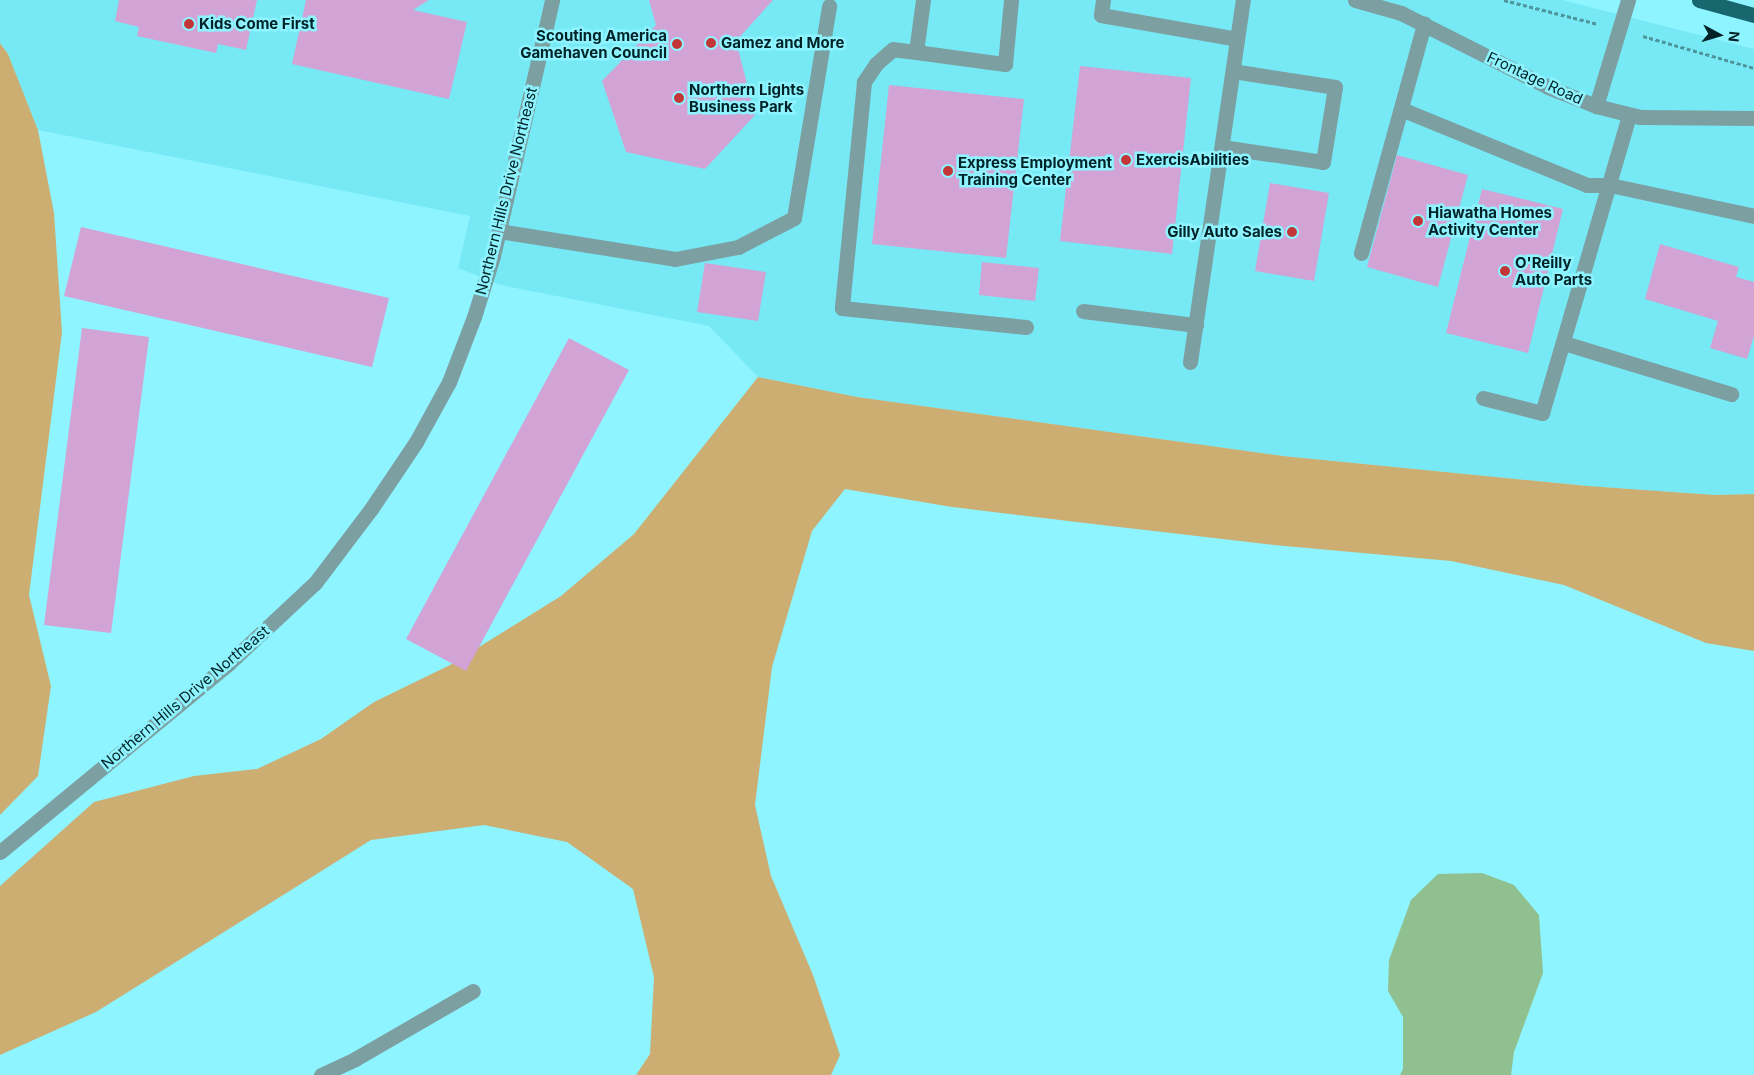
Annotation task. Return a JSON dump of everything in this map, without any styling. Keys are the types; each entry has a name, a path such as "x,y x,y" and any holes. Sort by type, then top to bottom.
{"main road":[{"path":"1699,0 1754,15"}],"street":[{"name":"Northern Hills Drive Northeast","path":"0,852 228,664 315,583 371,509 416,442 448,382 474,317 499,231 552,0"},
{"path":"916,52 923,0"},
{"path":"1011,0 1005,64 893,49 876,64 864,82 842,308 1026,326"},
{"path":"1102,0 1101,14 1237,39"},
{"path":"1190,362 1243,0"},
{"name":"Frontage Road","path":"1355,0 1401,13 1548,87 1596,106 1629,116 1754,118"},
{"path":"1596,106 1628,0"},
{"path":"499,231 675,259 738,248 794,218 829,6"},
{"path":"1361,253 1424,24"},
{"path":"1222,147 1323,162 1335,87 1233,71"},
{"path":"1401,108 1587,185 1610,185 1754,216"},
{"path":"1483,398 1542,413 1629,116"},
{"path":"1083,311 1196,325"},
{"path":"1564,343 1731,394"},
{"path":"321,1075 355,1058 473,991"}],"path":[{"path":"1504,0 1618,29 1754,68"}],"shaded area":[{"path":"0,0 1562,0 1754,49 1754,494 1715,495 1588,486 1283,456 857,397 758,377 709,326 501,285 458,268 470,216 38,130 8,54 0,43"},
{"path":"0,43 8,54 38,130 54,213 62,332 29,595 51,686 38,776 0,815"},
{"path":"758,377 857,397 1283,456 1588,486 1715,495 1754,494 1754,651 1706,643 1564,585 1451,561 1274,545 1102,525 952,507 845,489 812,531 772,667 755,805 771,876 813,975 840,1055 831,1075 636,1075 650,1054 654,977 633,889 567,842 484,825 371,840 96,1012 0,1055 0,886 94,802 194,776 257,769 321,739 374,702 450,665 561,596 634,534"},
{"path":"1482,873 1514,885 1539,915 1543,973 1514,1052 1511,1075 1400,1075 1403,1069 1403,1017 1388,991 1389,960 1411,900 1438,874"}],"building":[{"name":"Kids Come First","path":"119,0 257,0 246,50 218,44 216,53 137,36 139,27 115,21"},
{"path":"306,0 429,0 413,10 467,22 449,99 292,64"},
{"name":"Northern Lights Business Park","path":"649,0 773,0 736,41 755,115 705,169 626,152 602,81 656,25"},
{"name":"ExercisAbilities","path":"1080,66 1191,78 1172,254 1060,241"},
{"name":"Express Employment Training Center","path":"889,85 1024,99 1006,258 872,244"},
{"name":"Hiawatha Homes Activity Center","path":"1397,155 1468,175 1438,287 1367,267"},
{"name":"Gilly Auto Sales","path":"1270,183 1329,193 1314,281 1255,271"},
{"name":"O'Reilly Auto Parts","path":"1482,189 1563,209 1528,353 1446,333"},
{"path":"81,227 389,298 372,367 64,296"},
{"path":"1660,244 1739,267 1736,277 1754,282 1754,336 1747,359 1710,348 1718,321 1645,299"},
{"path":"982,262 1039,268 1035,301 979,295"},
{"path":"705,263 766,272 758,321 697,312"},
{"path":"82,328 149,337 111,633 44,625"},
{"path":"569,338 629,370 466,671 406,639"}],"place":[{"name":"Kids Come First","path":"189,24"},
{"name":"Gamez and More","path":"711,43"},
{"name":"Scouting America Gamehaven Council","path":"677,44"},
{"name":"Northern Lights Business Park","path":"679,98"},
{"name":"ExercisAbilities","path":"1126,160"},
{"name":"Express Employment Training Center","path":"948,171"},
{"name":"Hiawatha Homes Activity Center","path":"1418,221"},
{"name":"Gilly Auto Sales","path":"1292,232"},
{"name":"O'Reilly Auto Parts","path":"1505,271"}]}
